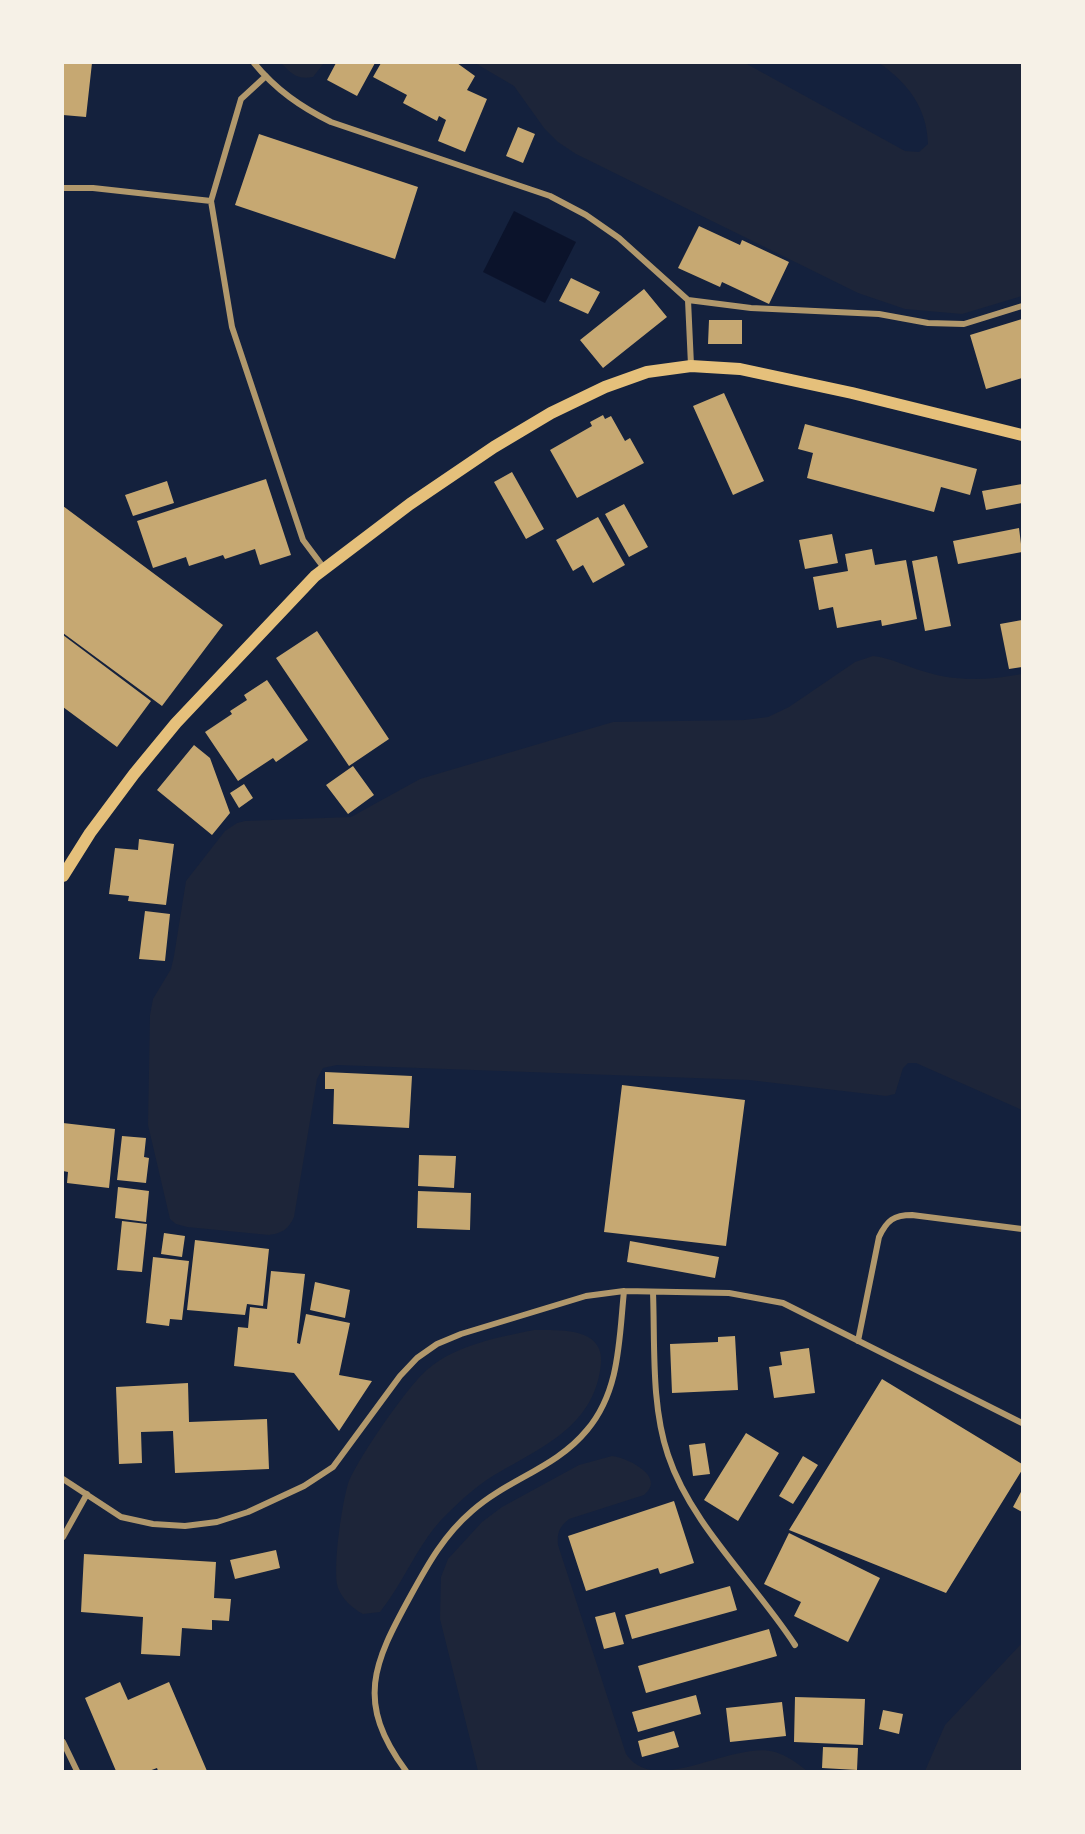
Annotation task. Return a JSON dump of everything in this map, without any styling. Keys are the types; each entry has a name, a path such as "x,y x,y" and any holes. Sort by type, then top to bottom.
{"main road":[{"path":"63,876 128,782 176,723 224,670 325,569 419,498 551,412 605,387 647,372 691,366 740,369 1022,435"}],"street":[{"path":"254,63 303,108 331,122 550,196 586,215 620,238 688,300 751,308 879,315 928,323 964,324 1022,306"},
{"path":"266,76 241,99 211,201 218,232 226,302 234,336 303,540 325,569"},
{"path":"63,188 93,188 211,201"},
{"path":"688,300 691,366"},
{"path":"858,1341 879,1237 885,1223 897,1215 912,1215 1022,1229"},
{"path":"63,1479 121,1517 153,1524 185,1526 217,1522 248,1512 304,1486 333,1467 400,1376 417,1358 437,1344 461,1334 586,1296 624,1292 756,1297 783,1303 1022,1423"},
{"path":"405,1771 384,1738 376,1713 374,1687 378,1660 388,1636 435,1551 452,1530 494,1494 545,1467 568,1450 588,1429 604,1405 615,1379 624,1292"},
{"path":"652,1292 659,1422 668,1456 682,1488 700,1517 795,1644"},
{"path":"63,1537 87,1494"},
{"path":"63,1742 77,1771"}],"shaded area":[{"path":"281,63 324,63 313,77 303,78 295,75"},
{"path":"475,63 745,63 905,151 919,152 928,144 927,131 920,108 899,79 879,63 1022,63 1022,296 962,314 905,309 858,293 576,154 558,142 544,128 514,86"},
{"path":"514,211 576,242 545,303 483,272"},
{"path":"873,656 926,672 962,679 998,678 1022,674 1022,1110 916,1063 908,1063 903,1068 895,1094 886,1096 749,1080 337,1065 323,1068 317,1079 294,1217 287,1228 269,1235 187,1227 176,1224 170,1219 148,1125 150,1015 153,999 171,969 186,881 225,831 245,821 351,817 420,779 613,722 744,720 768,717 789,707 855,662"},
{"path":"534,1330 578,1333 595,1343 600,1351 601,1363 596,1386 587,1406 559,1436 485,1481 465,1497 428,1537 380,1612 363,1614 359,1612 340,1592 336,1579 336,1567 338,1536 348,1484 361,1458 396,1406 428,1369 465,1348 492,1339"},
{"path":"612,1456 635,1464 648,1475 651,1482 650,1488 644,1495 569,1519 558,1534 558,1545 626,1754 639,1766 656,1771 478,1771 440,1619 441,1577 448,1559 482,1522 502,1507 579,1465"},
{"path":"1022,1643 1022,1771 925,1771 945,1725"},
{"path":"757,1750 775,1752 807,1771 656,1771 675,1770"}],"building":[{"path":"63,63 92,63 86,117 63,115"},
{"path":"336,63 375,63 357,96 327,80"},
{"path":"381,63 457,63 475,76 467,90 487,99 465,152 438,141 446,120 439,116 437,121 403,103 407,95 373,77"},
{"path":"518,127 535,134 523,163 506,156"},
{"path":"259,134 418,187 395,259 235,205"},
{"path":"699,226 740,245 742,240 789,262 769,304 722,282 720,287 678,268"},
{"path":"571,278 600,292 588,314 559,301"},
{"path":"644,289 667,317 603,368 580,340"},
{"path":"1022,319 1022,378 986,389 970,335"},
{"path":"709,320 742,320 742,344 708,344"},
{"path":"724,393 764,481 733,495 693,406"},
{"path":"603,415 605,419 611,416 625,441 630,438 644,463 577,498 550,450 592,426 590,422"},
{"path":"805,424 977,469 970,495 941,487 934,512 807,478 813,453 798,449"},
{"path":"512,472 544,529 526,539 494,482"},
{"path":"266,479 291,555 260,565 255,549 225,559 223,555 189,566 186,557 153,568 137,521"},
{"path":"167,481 174,503 133,516 125,495"},
{"path":"1022,484 1022,503 986,510 982,491"},
{"path":"624,504 648,547 629,557 605,514"},
{"path":"63,506 223,625 162,706 63,633"},
{"path":"598,517 625,565 593,583 583,565 573,571 556,540"},
{"path":"1019,528 1022,552 958,564 953,541"},
{"path":"832,534 838,563 805,569 799,540"},
{"path":"872,549 875,565 906,560 917,619 882,626 881,620 837,628 833,607 819,610 813,577 848,571 845,554"},
{"path":"937,556 951,626 925,631 912,561"},
{"path":"1022,620 1022,667 1009,669 1000,624"},
{"path":"317,631 389,739 349,766 276,658"},
{"path":"63,635 151,701 117,747 63,707"},
{"path":"267,680 308,740 276,762 273,758 238,781 205,732 232,714 230,711 247,700 244,695"},
{"path":"194,745 210,758 230,813 212,835 157,790"},
{"path":"353,766 374,795 348,814 326,785"},
{"path":"244,784 253,798 239,808 230,793"},
{"path":"139,839 174,844 166,905 128,901 129,896 109,894 115,848 138,850"},
{"path":"145,911 170,914 165,961 139,959"},
{"path":"325,1072 412,1076 409,1128 333,1124 334,1089 325,1089"},
{"path":"622,1085 745,1100 726,1246 604,1232"},
{"path":"63,1123 115,1129 109,1188 67,1183 68,1172 63,1171"},
{"path":"122,1136 146,1138 144,1157 149,1158 146,1183 117,1180"},
{"path":"419,1155 456,1156 454,1188 418,1186"},
{"path":"118,1187 149,1191 146,1222 115,1218"},
{"path":"418,1191 471,1193 470,1230 417,1228"},
{"path":"122,1221 147,1224 142,1272 117,1270"},
{"path":"164,1233 185,1236 182,1257 161,1254"},
{"path":"195,1240 269,1249 263,1306 247,1304 245,1315 187,1310"},
{"path":"630,1241 719,1257 715,1278 627,1262"},
{"path":"153,1257 189,1261 182,1320 170,1319 169,1326 146,1323"},
{"path":"271,1271 305,1274 297,1343 300,1344 306,1314 350,1323 339,1375 372,1381 339,1431 294,1373 234,1366 238,1327 248,1328 250,1307 267,1309"},
{"path":"315,1282 350,1290 345,1318 310,1310"},
{"path":"735,1336 738,1390 672,1393 670,1344 718,1342 718,1337"},
{"path":"809,1348 815,1393 774,1398 769,1367 782,1365 780,1352"},
{"path":"882,1379 1022,1464 1022,1470 946,1593 789,1530"},
{"path":"188,1383 189,1422 267,1419 269,1469 175,1473 173,1431 141,1432 142,1463 119,1464 116,1387"},
{"path":"746,1433 779,1453 738,1521 704,1500"},
{"path":"705,1443 710,1474 693,1476 689,1445"},
{"path":"803,1456 818,1465 793,1504 779,1496"},
{"path":"1022,1490 1022,1512 1013,1507"},
{"path":"674,1501 694,1563 660,1574 658,1568 586,1591 568,1536"},
{"path":"789,1533 880,1578 848,1642 794,1616 801,1602 764,1584"},
{"path":"276,1550 280,1568 235,1579 230,1560"},
{"path":"84,1554 216,1562 214,1598 231,1599 229,1621 212,1620 212,1630 182,1628 180,1656 141,1654 143,1617 81,1612"},
{"path":"730,1586 737,1610 632,1639 625,1615"},
{"path":"615,1612 624,1644 604,1649 595,1617"},
{"path":"769,1629 777,1656 646,1693 638,1666"},
{"path":"120,1682 128,1700 169,1682 207,1771 158,1771 157,1768 149,1771 116,1771 85,1698"},
{"path":"696,1695 701,1714 638,1732 632,1712"},
{"path":"795,1697 865,1699 863,1745 794,1742"},
{"path":"782,1702 786,1736 730,1742 726,1708"},
{"path":"883,1710 903,1714 899,1734 879,1729"},
{"path":"674,1731 679,1747 642,1757 638,1741"},
{"path":"823,1747 858,1748 857,1770 822,1768"}]}
